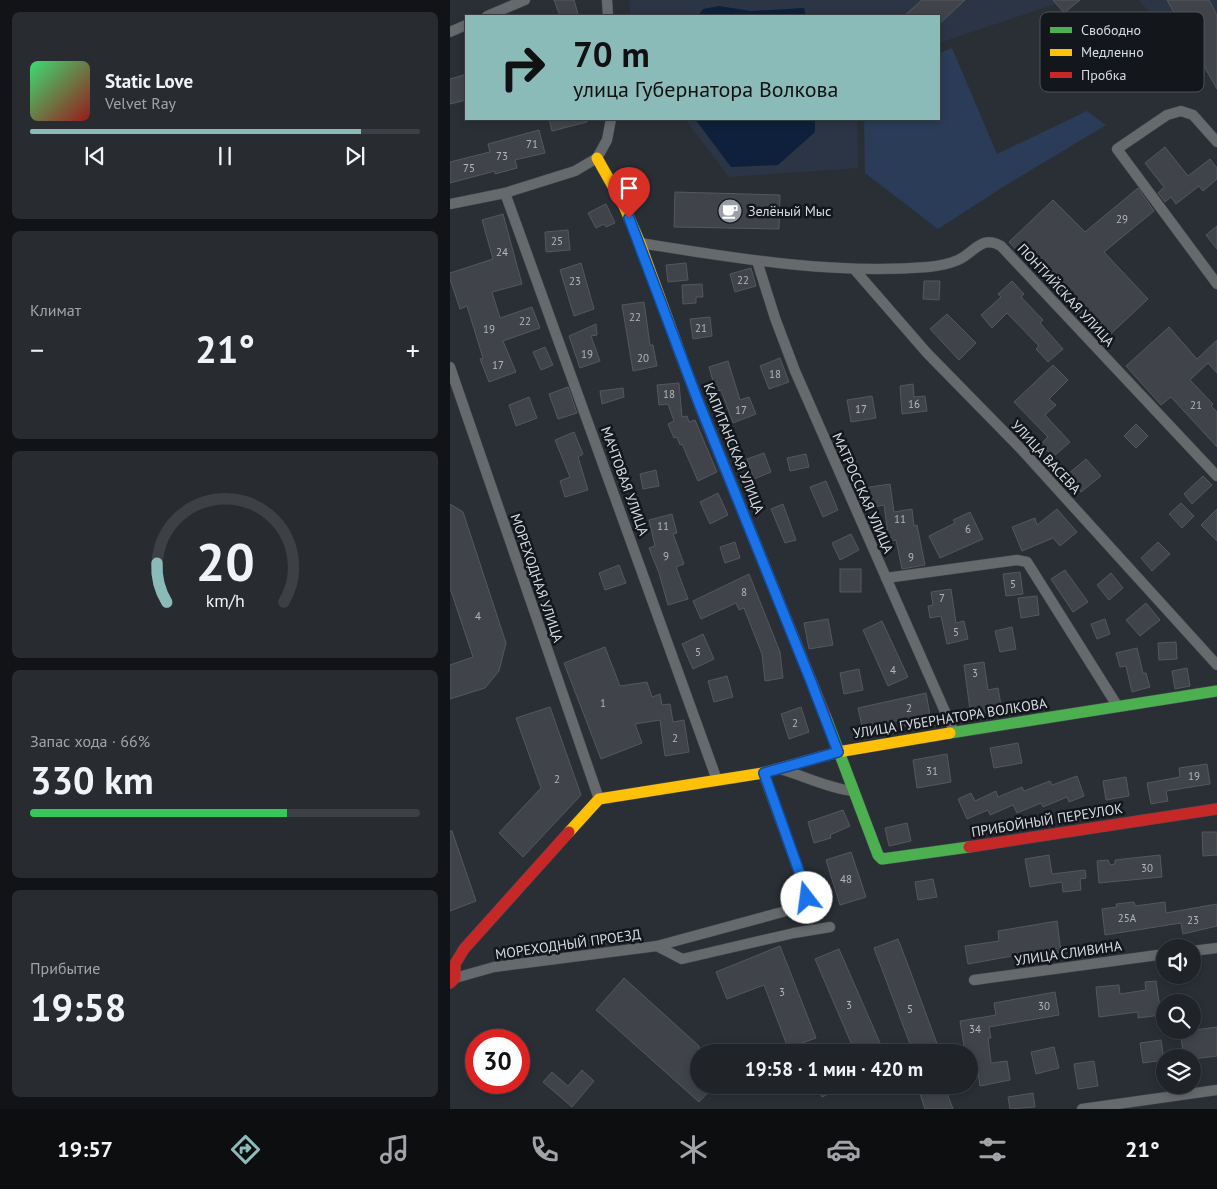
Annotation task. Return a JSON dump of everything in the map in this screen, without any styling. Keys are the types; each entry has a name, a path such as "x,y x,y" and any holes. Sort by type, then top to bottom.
{"street":[{"path":"489,15 526,0"},
{"path":"607,0 608,15"},
{"path":"450,32 465,25"},
{"path":"1217,142 1193,115 1181,111 1167,115 1117,149 1217,284"},
{"path":"450,204 505,193 575,171 597,158 607,140 611,120"},
{"name":"КАПИТАНСКАЯ УЛИЦА","path":"597,158 624,206 640,243 702,410 878,855 882,859"},
{"name":"МАЧТОВАЯ УЛИЦА","path":"505,193 717,780"},
{"name":"ПОНТИЙСКАЯ УЛИЦА","path":"854,269 945,265 959,260 981,244 995,242 1001,246 1217,476"},
{"path":"640,243 757,261 854,269"},
{"name":"МАТРОССКАЯ УЛИЦА","path":"757,261 792,364 954,732"},
{"name":"УЛИЦА ВАСЕВА","path":"854,269 927,353 1021,449 1217,665"},
{"name":"МОРЕХОДНАЯ УЛИЦА","path":"450,367 599,799"},
{"path":"886,578 1017,560 1027,562 1118,707"},
{"name":"УЛИЦА ГУБЕРНАТОРА ВОЛКОВА","path":"599,799 764,773 838,752 1217,691"},
{"path":"778,769 802,775 835,789 853,791"},
{"path":"657,946 803,905 807,898 806,891 764,773"},
{"path":"452,981 452,968 467,945 599,799"},
{"name":"ПРИБОЙНЫЙ ПЕРЕУЛОК","path":"882,859 1217,809"},
{"name":"МОРЕХОДНЫЙ ПРОЕЗД","path":"452,981 494,967 657,946 682,959 794,933 830,927"},
{"path":"1201,950 1217,948"},
{"name":"УЛИЦА СЛИВИНА","path":"974,980 1156,955"},
{"path":"1082,1109 1217,1090"}],"shaded area":[{"path":"629,0 1068,0 940,43 940,15 631,15"},
{"path":"1139,0 1217,0 1217,72 1204,73 1204,12 1149,12"},
{"path":"719,6 751,11 804,8 806,15 699,15 703,9"},
{"path":"952,48 997,154 1087,111 1106,125 1006,185 938,229 865,173 864,120 940,120 940,53"},
{"path":"686,120 857,120 858,168 729,177"},
{"path":"696,120 815,120 815,132 778,165 731,167"}],"building":[{"path":"554,0 574,0 578,14 560,15"},
{"path":"922,0 965,0 940,23 940,15 905,15"},
{"path":"1053,0 1080,0 1065,12"},
{"path":"1167,0 1209,0 1217,15 1217,89 1204,66 1204,12 1174,12"},
{"path":"464,75 465,100 450,104 450,79"},
{"path":"549,120 587,120 587,122 552,131"},
{"path":"539,130 545,153 515,160 517,168 495,174 495,171 450,183 450,162 490,152 488,144"},
{"path":"1165,147 1188,176 1210,159 1217,168 1217,179 1203,191 1199,186 1176,204 1171,197 1165,202 1158,193 1164,187 1145,163"},
{"path":"1138,188 1154,211 1104,252 1148,299 1103,341 1009,242 1053,200 1085,232"},
{"path":"675,192 780,195 779,229 674,227"},
{"path":"606,204 615,223 606,227 604,224 596,228 588,213"},
{"path":"503,214 522,284 492,292 500,318 532,307 540,328 503,341 516,372 489,382 480,359 483,358 467,306 460,309 450,279 450,273 493,259 482,220"},
{"path":"1217,226 1217,249 1206,235"},
{"path":"568,230 570,250 546,252 545,232"},
{"path":"581,263 594,309 574,316 560,270"},
{"path":"686,263 688,280 668,282 666,265"},
{"path":"751,268 756,286 735,292 730,274"},
{"path":"924,281 940,281 939,300 923,299"},
{"path":"1012,281 1024,294 1021,297 1043,320 1040,323 1063,349 1048,362 1036,349 1039,346 1007,313 992,328 981,315 1001,297 998,294"},
{"path":"702,284 703,297 696,297 696,303 683,304 682,285"},
{"path":"644,302 650,345 653,345 657,366 633,371 622,305"},
{"path":"947,314 976,343 959,360 930,329"},
{"path":"710,317 712,336 693,339 690,319"},
{"path":"596,324 597,335 591,336 600,361 580,368 569,336"},
{"path":"1169,327 1197,359 1217,340 1217,373 1208,363 1190,380 1213,404 1211,406 1217,412 1217,447 1171,397 1161,405 1126,366"},
{"path":"545,347 553,365 541,370 533,352"},
{"path":"780,358 789,382 769,389 760,366"},
{"path":"728,361 740,400 749,397 756,414 733,423 721,390 716,392 709,367"},
{"path":"1053,365 1068,380 1049,399 1056,405 1045,415 1070,442 1053,457 1041,444 1048,437 1014,402"},
{"path":"679,383 682,417 687,416 689,422 695,420 717,472 698,481 682,444 680,445 677,437 674,438 668,424 674,421 668,404 659,405 657,385"},
{"path":"913,384 914,397 925,396 927,411 902,414 900,386"},
{"path":"568,387 577,413 558,419 549,394"},
{"path":"623,388 624,397 602,404 600,391"},
{"path":"872,396 876,418 851,422 847,400"},
{"path":"529,397 537,418 516,426 509,405"},
{"path":"1136,424 1148,436 1136,448 1124,436"},
{"path":"574,432 583,454 578,457 588,490 565,497 560,481 570,477 555,440"},
{"path":"764,453 771,472 754,479 747,459"},
{"path":"806,454 809,467 790,471 787,458"},
{"path":"1086,459 1101,476 1081,492 1067,475"},
{"path":"656,470 659,486 643,489 640,474"},
{"path":"1203,476 1212,485 1192,504 1184,494"},
{"path":"826,481 838,510 823,517 810,487"},
{"path":"890,484 894,512 912,509 914,526 917,525 925,565 902,569 896,540 889,541 884,505 868,508 864,488"},
{"path":"718,493 728,515 710,524 700,502"},
{"path":"1181,503 1194,516 1182,528 1169,514"},
{"path":"450,504 463,512 506,643 499,671 485,688 450,699 450,665 473,657 450,588"},
{"path":"783,504 796,540 785,543 771,509"},
{"path":"1057,509 1077,532 1060,546 1053,538 1022,551 1012,527 1035,518 1037,525"},
{"path":"1217,509 1217,541 1201,525"},
{"path":"970,512 983,539 940,558 929,536 955,523 953,520"},
{"path":"672,514 677,533 673,534 684,564 676,567 688,599 668,605 659,573 649,548 655,546 649,520"},
{"path":"851,534 859,550 840,560 832,543"},
{"path":"735,542 740,558 725,563 720,547"},
{"path":"1158,542 1170,554 1152,571 1141,558"},
{"path":"619,565 626,583 605,590 599,573"},
{"path":"840,569 861,569 861,592 840,592"},
{"path":"1065,570 1088,602 1073,612 1051,579"},
{"path":"1020,572 1023,594 1006,596 1003,574"},
{"path":"1111,573 1123,588 1109,600 1097,585"},
{"path":"749,574 780,652 783,678 765,681 762,654 744,608 739,610 736,603 701,619 693,601"},
{"path":"951,589 956,623 964,621 968,639 947,644 941,616 930,618 928,606 933,605 931,592"},
{"path":"1037,596 1039,615 1021,618 1018,598"},
{"path":"1146,603 1160,620 1140,636 1126,620"},
{"path":"828,619 833,645 809,649 804,623"},
{"path":"1105,619 1110,634 1097,639 1091,624"},
{"path":"882,621 908,677 888,686 863,630"},
{"path":"1012,627 1016,649 1000,652 995,631"},
{"path":"703,634 714,659 693,669 682,644"},
{"path":"1176,642 1177,659 1159,660 1158,643"},
{"path":"605,647 620,686 647,682 652,697 660,694 662,705 670,704 673,722 684,720 689,752 665,756 660,720 635,724 642,743 601,759 564,663"},
{"path":"1137,648 1143,673 1146,673 1150,687 1132,692 1126,666 1120,667 1116,653"},
{"path":"984,662 988,690 998,688 1002,711 980,714 979,709 970,710 964,665"},
{"path":"1187,668 1190,686 1175,689 1172,671"},
{"path":"859,669 863,690 844,694 840,673"},
{"path":"727,676 733,697 714,702 708,681"},
{"path":"926,693 930,715 919,717 920,723 902,726 901,720 882,723 883,726 863,731 858,708"},
{"path":"550,707 581,795 523,857 499,833 541,788 516,718"},
{"path":"801,707 809,732 789,739 781,714"},
{"path":"1018,743 1022,763 994,768 990,748"},
{"path":"947,754 951,782 917,788 913,760"},
{"path":"1207,764 1210,784 1166,791 1168,801 1151,804 1147,783 1180,777 1179,768"},
{"path":"1077,776 1084,796 1069,802 1067,797 1043,807 1041,803 1017,813 1013,805 990,815 988,810 967,819 958,799 971,793 975,801 996,791 998,797 1022,787 1024,791 1050,781 1052,785"},
{"path":"1126,777 1129,796 1106,800 1103,781"},
{"path":"843,810 850,826 830,835 831,838 814,843 808,822"},
{"path":"907,823 911,841 889,846 885,828"},
{"path":"450,831 452,831 476,901 450,911"},
{"path":"1202,832 1217,832 1217,855 1203,856"},
{"path":"851,852 866,897 840,905 826,860"},
{"path":"1049,855 1052,874 1085,870 1086,878 1080,879 1081,890 1063,892 1062,882 1030,887 1025,859"},
{"path":"1160,855 1162,877 1099,883 1097,861 1108,860 1110,865 1115,864 1115,860"},
{"path":"933,879 937,897 918,900 915,882"},
{"path":"1134,902 1135,906 1165,902 1166,913 1217,904 1217,926 1183,934 1181,923 1105,935 1102,909 1117,907 1116,904"},
{"path":"1057,921 1061,952 1040,955 1040,951 968,964 965,946 999,941 998,931"},
{"path":"898,939 937,1044 910,1044 874,948"},
{"path":"780,946 816,1038 799,1044 786,1044 764,985 727,999 716,972"},
{"path":"839,949 881,1044 852,1044 815,959"},
{"path":"624,978 697,1044 690,1044 690,1094 596,1010"},
{"path":"1156,981 1158,994 1156,994 1156,1016 1138,1018 1138,1012 1099,1017 1096,987 1119,985 1120,994 1146,990 1145,982"},
{"path":"1055,992 1059,1015 989,1027 991,1038 988,1038 991,1063 1007,1061 1010,1080 980,1086 978,1044 964,1044 960,1021 996,1015 994,1003"},
{"path":"1217,1027 1217,1056 1201,1058 1201,1049 1183,1049 1181,1039 1201,1039 1201,1029"},
{"path":"1161,1040 1162,1049 1156,1049 1156,1061 1143,1063 1140,1043"},
{"path":"1054,1047 1059,1068 1036,1074 1031,1052"},
{"path":"1094,1061 1098,1086 1078,1089 1074,1064"},
{"path":"582,1070 594,1081 572,1107 543,1082 552,1072 568,1086"},
{"path":"1033,1093 1035,1107 1010,1109 1008,1097"},
{"path":"690,1094 707,1094 699,1102"},
{"path":"920,1094 947,1094 953,1109 925,1109"}],"traffic: fast":[{"path":"950,733 1217,691"},
{"path":"825,715 878,855 882,859 969,847"}],"traffic: slow":[{"path":"597,158 624,206 640,243 681,356"},
{"path":"569,832 599,799 763,773 838,752 950,733"}],"traffic: jam":[{"path":"681,356 825,715"},
{"path":"969,847 1217,809"},
{"path":"450,983 455,978 455,964 464,949 569,832"}],"place":[{"name":"Зелёный Мыс","path":"730,211"}],"route":[{"path":"629,218 698,401 838,752 764,773 807,898"}]}
